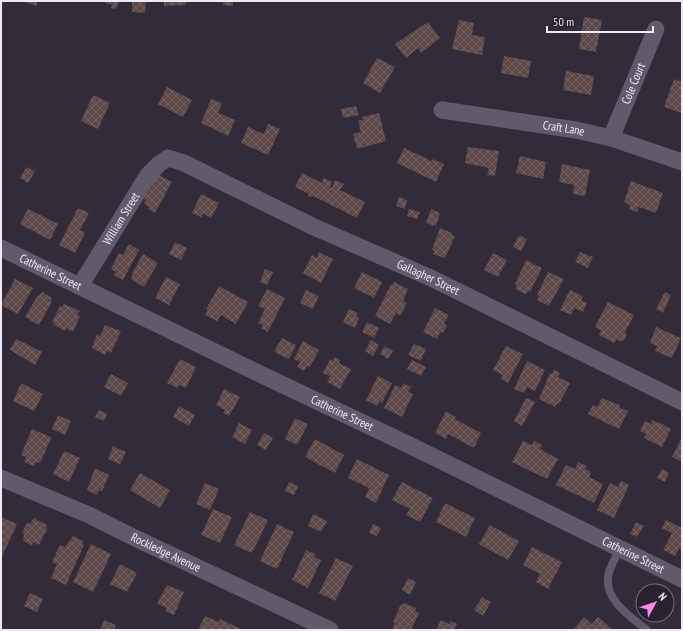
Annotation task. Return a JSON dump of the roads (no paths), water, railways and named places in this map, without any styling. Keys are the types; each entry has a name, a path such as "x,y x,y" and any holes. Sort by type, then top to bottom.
{"street":[{"name":"Cole Court","path":"611,138 656,29"},
{"name":"Craft Lane","path":"442,110 576,130 611,138 682,162"},
{"name":"William Street","path":"80,286 148,175 159,164 168,158 170,159"},
{"name":"Gallagher Street","path":"170,159 184,163 314,227 431,278 682,402"},
{"name":"Catherine Street","path":"1,248 682,579"},
{"name":"Rockledge Avenue","path":"1,478 89,515 330,630"}],"lane":[{"path":"620,548 608,577 611,597 624,612 646,630"}]}
